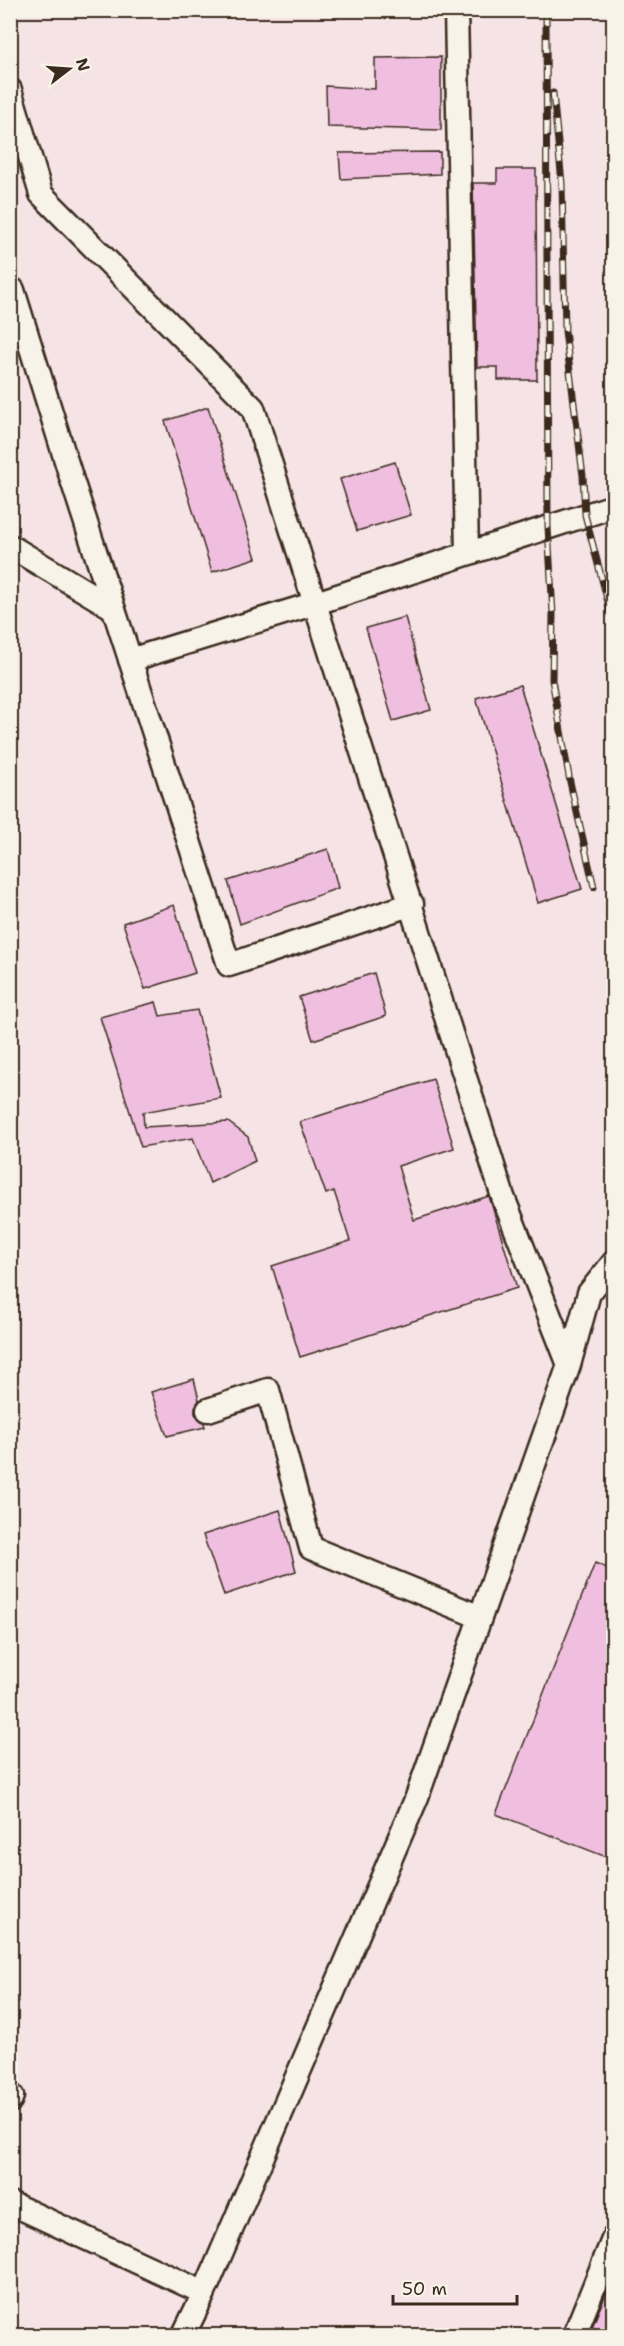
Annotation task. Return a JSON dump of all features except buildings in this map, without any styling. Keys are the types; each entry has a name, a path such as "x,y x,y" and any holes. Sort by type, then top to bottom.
{"street":[{"path":"456,10 467,554"},
{"path":"10,90 41,194 253,408 503,1197 569,1365"},
{"path":"13,290 229,965 412,904"},
{"path":"130,660 316,603 614,506"},
{"path":"10,546 114,608"},
{"path":"183,2336 204,2293 417,1797 569,1365 590,1293 614,1262"},
{"path":"207,1410 268,1390 311,1548 480,1617"},
{"path":"10,2095 12,2096 10,2101"},
{"path":"10,2203 204,2293"},
{"path":"574,2336 614,2237"}],"shaded area":[{"path":"11,11 613,11 613,2335 11,2336"}],"railway":[{"path":"546,10 548,527 553,614 552,680 570,782 594,887"},
{"path":"553,93 562,183 565,331 583,476 585,515 614,625"}]}
